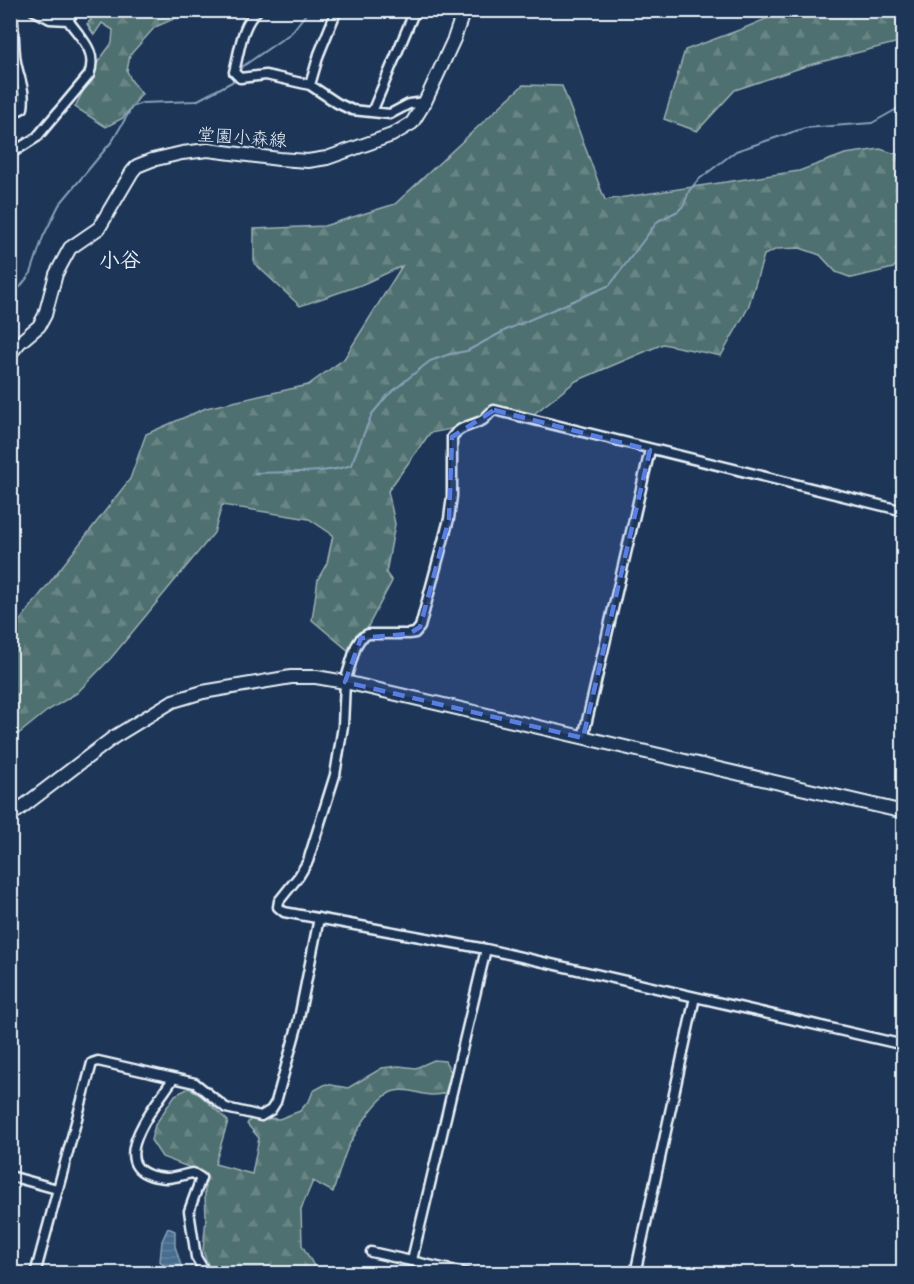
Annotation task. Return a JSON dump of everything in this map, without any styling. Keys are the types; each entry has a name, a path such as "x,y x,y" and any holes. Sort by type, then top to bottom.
{"street":[{"path":"10,116 23,108 25,97 16,60 11,10"},
{"path":"33,10 50,19 68,20"},
{"path":"68,20 75,10"},
{"path":"258,10 244,29 234,72 240,78 266,75 310,85 352,110 390,114 409,104 425,102"},
{"path":"310,85 319,54 337,10"},
{"path":"372,112 413,15 401,10"},
{"name":"堂園小森線","path":"10,354 39,326 45,315 56,274 70,248 99,228 137,166 162,157 208,150 308,161 327,158 398,131 412,123 425,102 454,39 464,10"},
{"path":"10,154 37,137 89,75 94,63 89,50 68,20"},
{"path":"903,511 494,410 484,419 457,431 452,437 452,496 448,519 420,627 415,633 409,634 368,634 361,638 356,646 345,682 344,726 335,775 308,861 279,901 278,907 284,912 486,949 903,1045"},
{"path":"583,738 650,450"},
{"path":"14,813 114,736 173,701 203,692 291,676 345,682 903,812"},
{"path":"35,1274 93,1064 98,1060 195,1083 226,1108 261,1116 271,1110 276,1102 298,1023 319,918"},
{"path":"412,1260 486,949"},
{"path":"635,1274 695,997"},
{"path":"173,1078 141,1128 132,1153 136,1166 143,1173 167,1179 193,1173 201,1178 189,1211 196,1257 206,1274"},
{"path":"10,1176 57,1189"},
{"path":"371,1252 469,1274"}],"highlighted area":[{"path":"494,410 650,450 583,738 345,682 361,638 409,634 420,627 449,519 452,437"}],"green space":[{"path":"787,10 903,11 903,41 809,65 735,90 697,131 664,119 685,50"},
{"path":"98,11 192,11 155,27 130,55 127,71 142,94 123,118 106,127 75,107 98,62 112,43 113,30 102,23 94,35 87,24"},
{"path":"523,85 562,86 605,200 799,171 845,154 880,149 903,156 903,258 893,268 852,278 836,272 820,255 800,248 777,249 764,255 748,308 721,356 663,344 576,381 530,417 495,407 480,418 464,425 430,433 388,491 395,524 386,573 392,581 365,632 355,641 349,651 312,620 318,579 327,563 333,535 309,519 222,505 214,533 111,658 77,693 47,711 11,740 11,632 130,479 146,434 206,408 308,385 344,359 402,266 361,285 300,306 254,263 254,229 324,226 395,204"},
{"path":"434,1060 445,1061 452,1074 445,1093 432,1095 402,1090 388,1094 368,1115 348,1147 333,1192 313,1181 301,1209 302,1245 318,1273 211,1273 203,1251 206,1217 204,1173 162,1157 151,1140 155,1125 175,1095 189,1088 228,1121 215,1164 252,1174 259,1138 247,1124 252,1117 279,1119 300,1111 310,1099 313,1091 326,1084 348,1088 382,1068 399,1066 416,1068"}],"water":[{"path":"168,1228 175,1231 175,1246 183,1272 164,1266 160,1261 162,1241"}],"waterway":[{"path":"239,69 291,33 309,10"},
{"path":"10,300 31,273 43,237 59,205 113,140 132,107 142,103 196,101 232,82 235,77"},
{"path":"255,473 318,471 351,465 372,414 387,396 411,376 430,361 467,351 506,330 610,285 658,221 678,211 698,180 736,151 805,128 872,123 904,105"}],"district":[{"name":"小谷","path":"120,260"}]}
